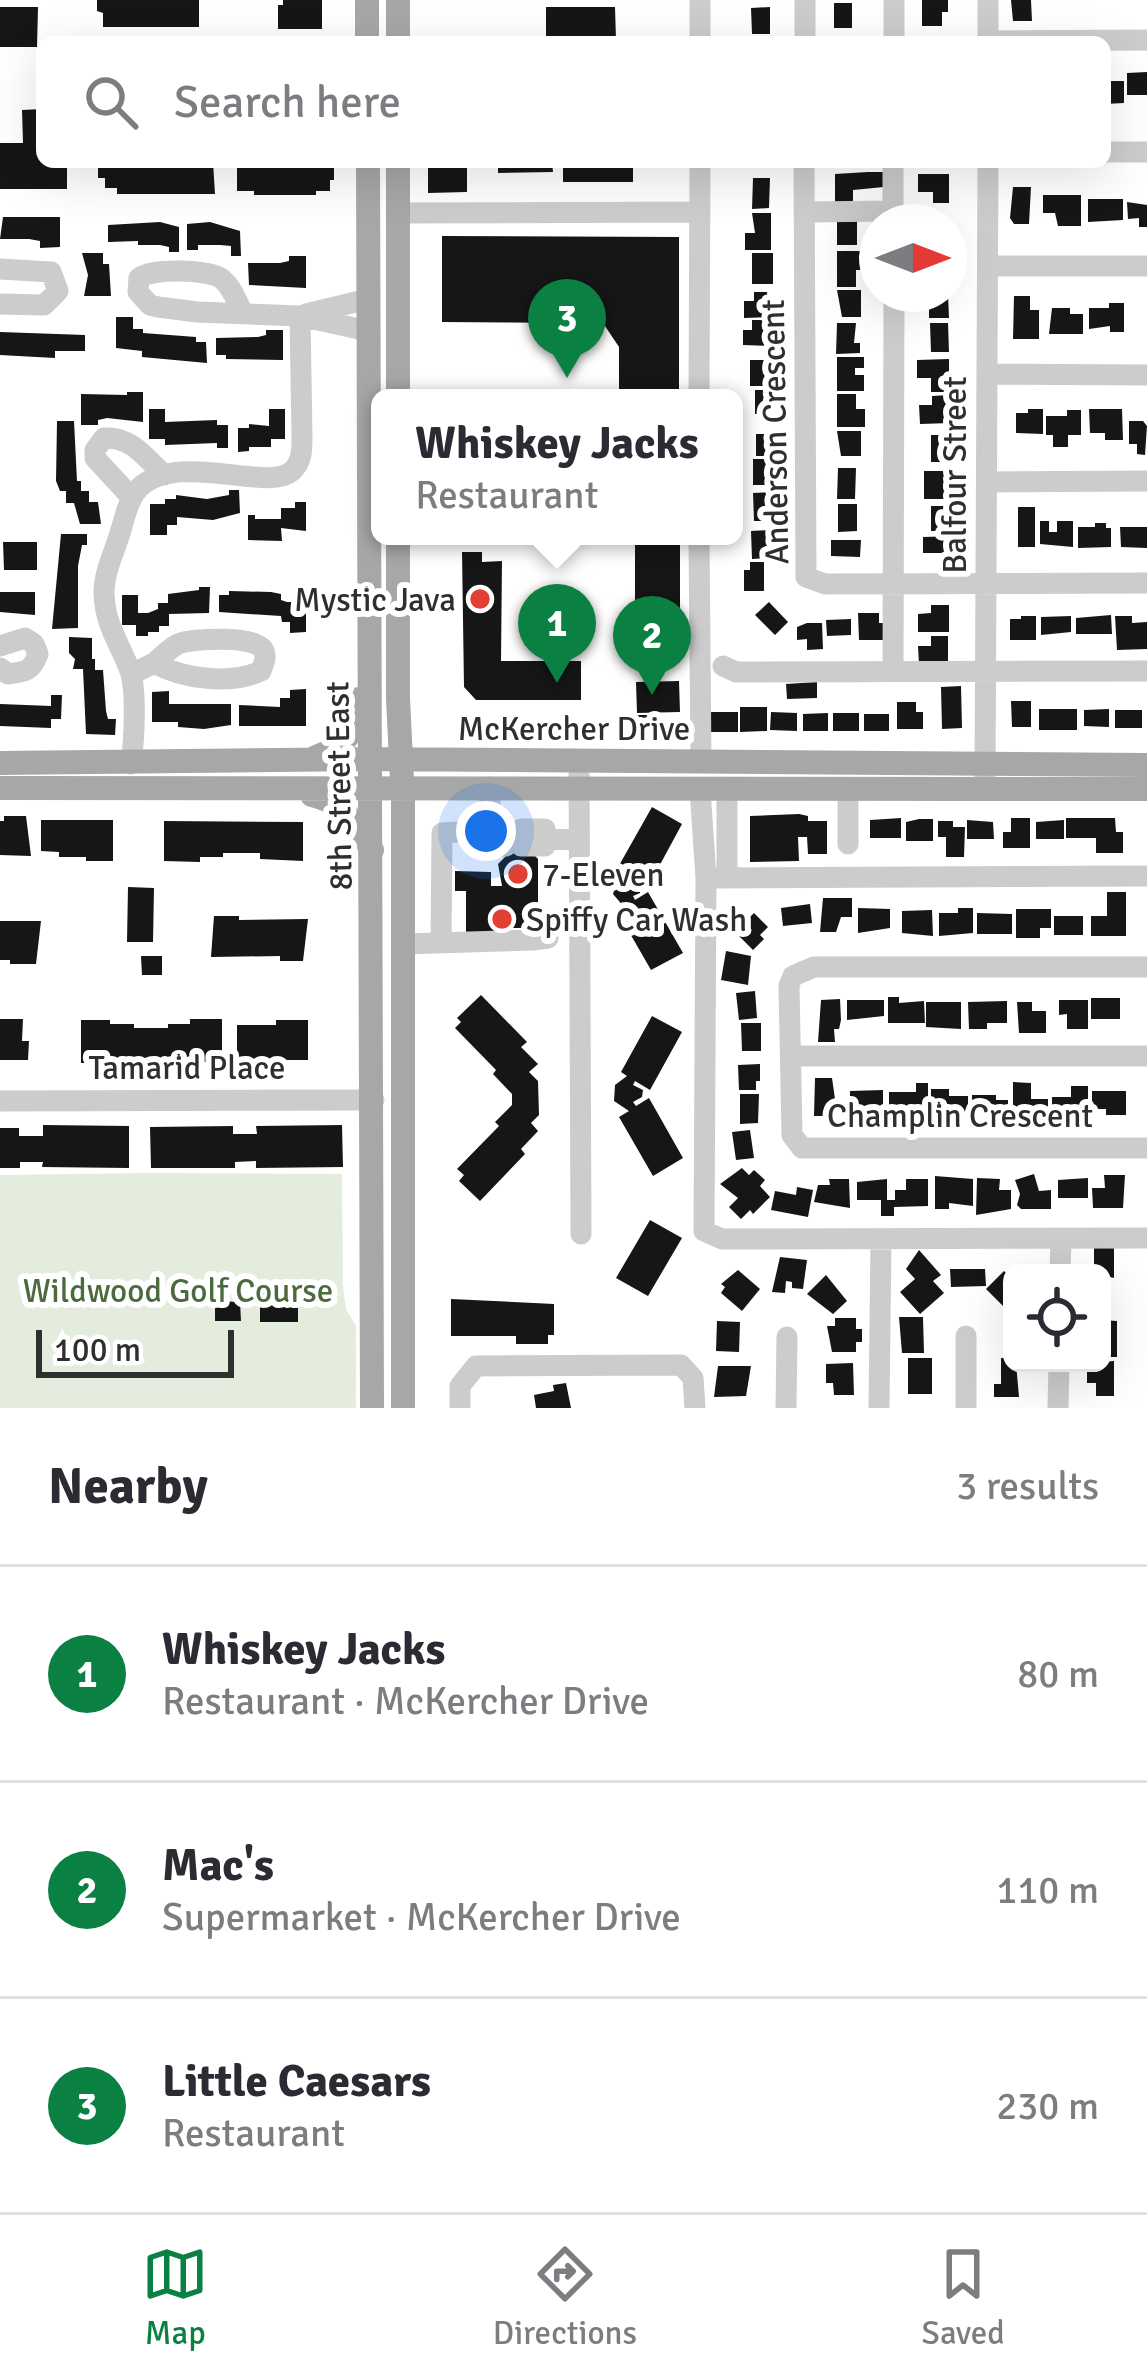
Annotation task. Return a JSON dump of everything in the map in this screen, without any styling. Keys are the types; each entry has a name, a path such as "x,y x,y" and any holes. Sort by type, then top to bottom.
{"main road":[{"path":"367,0 367,36"},
{"path":"398,0 398,36"},
{"name":"8th Street East","path":"368,168 372,1408"},
{"path":"398,168 398,389"},
{"name":"8th Street East","path":"398,545 403,1408"},
{"path":"306,761 339,748 354,727 369,644"},
{"path":"398,699 423,745 447,760"},
{"name":"McKercher Drive","path":"0,763 701,762 985,775 1147,789"},
{"name":"McKercher Drive","path":"0,788 848,788 1147,765"},
{"path":"403,851 415,814 454,788"},
{"path":"287,789 327,798 348,813 373,852"}],"street":[{"path":"700,0 700,36"},
{"path":"805,0 805,36"},
{"path":"894,0 894,36"},
{"path":"988,0 988,36"},
{"path":"1111,40 1147,40"},
{"path":"1111,152 1147,152"},
{"path":"699,389 700,168"},
{"name":"Anderson Crescent","path":"804,168 806,578 825,584 1147,583"},
{"path":"893,168 893,204"},
{"name":"Balfour Street","path":"985,775 988,168"},
{"path":"398,213 700,212"},
{"path":"804,212 859,215"},
{"path":"988,266 1147,266"},
{"path":"0,269 51,272 58,291 44,305 0,304"},
{"path":"300,316 368,299"},
{"path":"242,311 300,316 368,331"},
{"path":"893,672 894,312"},
{"path":"131,764 132,674 112,638 104,592 109,562 132,498 149,480 164,475 207,470 278,477 294,470 301,457 302,437 300,316"},
{"path":"988,374 1147,375"},
{"path":"132,498 95,458 104,438 132,444 164,475"},
{"path":"988,482 1147,481"},
{"path":"699,545 701,762"},
{"path":"0,646 25,638 38,654 26,672 8,674 0,668"},
{"path":"132,674 154,663"},
{"path":"723,666 736,672 1147,671"},
{"path":"579,762 581,1234"},
{"path":"490,787 509,836"},
{"path":"848,788 848,844"},
{"path":"700,789 717,876"},
{"path":"727,789 717,876 704,1232 722,1240 1147,1238"},
{"path":"441,943 442,833 509,836 545,846 545,840 579,839"},
{"path":"717,876 1147,876"},
{"path":"403,944 548,938 548,919 580,919"},
{"name":"Champlin Crescent","path":"1147,967 808,968 793,976 789,986 792,1135 802,1148 1147,1148"},
{"path":"792,1057 1147,1057"},
{"name":"Tamarid Place","path":"0,1101 374,1100"},
{"path":"879,1408 881,1240"},
{"path":"1060,1264 1061,1240"},
{"path":"374,1299 402,1300"},
{"path":"966,1336 966,1408"},
{"path":"786,1408 787,1337"},
{"path":"460,1408 460,1386 476,1366 680,1365 694,1378 694,1408"},
{"path":"1058,1408 1059,1372"}],"green space":[{"name":"Wildwood Golf Course","path":"342,1174 343,1286 346,1309 356,1326 356,1408 0,1408 0,1175"}],"building":[{"path":"97,0 199,0 199,27 103,27"},
{"path":"283,0 322,0 322,29 278,29 278,5"},
{"path":"922,0 948,0 942,26 922,26"},
{"path":"1011,0 1031,0 1032,21 1013,21"},
{"path":"834,3 852,3 852,28 834,28"},
{"path":"0,7 38,7 36,47 0,47"},
{"path":"546,7 615,7 616,36 546,36"},
{"path":"770,7 770,34 752,34 751,8"},
{"path":"1147,72 1147,95 1127,95 1127,73"},
{"path":"1111,81 1124,81 1124,103 1111,104"},
{"path":"36,109 36,168 67,168 67,189 0,189 0,143 23,143 22,110"},
{"path":"98,168 213,168 215,194 117,194 117,188 105,188 105,178 98,178"},
{"path":"237,168 334,168 330,191 316,191 316,195 237,191"},
{"path":"428,168 467,168 467,192 428,193"},
{"path":"498,168 553,168 553,172 498,173"},
{"path":"563,168 633,168 633,182 563,182"},
{"path":"884,172 884,187 853,190 853,203 835,203 835,174"},
{"path":"918,174 949,174 949,203 933,203 933,192 918,192"},
{"path":"753,178 770,178 769,208 752,209"},
{"path":"1013,187 1031,187 1029,224 1014,224 1010,218"},
{"path":"1043,195 1081,195 1081,226 1058,226 1055,213 1043,213"},
{"path":"1088,199 1123,199 1123,220 1088,222"},
{"path":"1127,202 1147,205 1147,227 1139,227 1139,218 1128,219"},
{"path":"752,213 771,213 771,250 745,250 745,233 755,233"},
{"path":"3,217 60,217 60,247 40,248 40,241 29,239 0,239"},
{"path":"837,219 857,219 857,245 837,245"},
{"path":"160,222 179,227 179,252 160,245 138,245 138,241 108,242 108,225"},
{"path":"210,222 240,231 241,256 231,256 231,246 198,245 198,250 187,250 187,224"},
{"path":"442,236 679,237 679,389 619,389 619,347 603,323 442,322"},
{"path":"837,251 859,251 856,287 837,287"},
{"path":"82,253 103,253 103,264 109,264 111,296 84,296 88,275"},
{"path":"752,253 773,253 773,284 752,284"},
{"path":"289,256 306,256 306,288 249,285 248,263 280,263 289,261"},
{"path":"837,290 859,290 861,317 842,317"},
{"path":"754,292 767,292 770,317 744,318 744,301 754,301"},
{"path":"1014,296 1030,296 1030,310 1039,310 1039,339 1013,339"},
{"path":"1109,303 1124,303 1124,332 1110,332 1110,326 1089,329 1089,308 1109,308"},
{"path":"1052,308 1083,314 1083,334 1049,334"},
{"path":"929,312 949,312 949,318 929,318"},
{"path":"116,317 133,317 133,329 143,329 143,333 206,342 207,363 142,357 142,351 116,348"},
{"path":"752,320 771,320 771,346 743,345 743,330 752,330"},
{"path":"837,323 856,323 854,343 860,343 860,353 836,354"},
{"path":"930,323 948,323 949,352 931,352"},
{"path":"266,330 283,330 283,360 216,355 216,338 258,337 266,335"},
{"path":"0,332 85,335 85,351 55,351 55,358 0,355"},
{"path":"837,357 864,357 864,368 855,368 855,375 864,375 864,391 837,391"},
{"path":"949,359 949,392 931,392 931,378 917,378 917,360"},
{"path":"750,360 769,360 769,386 750,386"},
{"path":"755,390 772,390 772,414 755,414"},
{"path":"143,392 143,422 107,418 98,420 98,425 81,425 81,394"},
{"path":"837,394 856,394 856,409 865,409 865,427 837,427"},
{"path":"950,395 951,423 920,424 919,405 932,405 932,396"},
{"path":"149,409 165,409 165,422 217,420 217,425 228,425 228,448 217,448 217,443 165,445 165,439 149,439"},
{"path":"269,409 285,409 285,439 271,439 271,447 238,452 238,428 269,426"},
{"path":"1028,409 1043,409 1043,434 1016,433 1016,413 1028,413"},
{"path":"1089,409 1122,409 1123,440 1105,440 1105,433 1090,433"},
{"path":"1067,410 1081,410 1081,435 1068,435 1068,447 1053,447 1053,435 1046,435 1046,416 1067,416"},
{"path":"57,421 74,421 77,481 81,481 81,491 89,491 89,502 98,502 101,524 80,524 74,503 66,503 66,491 60,491"},
{"path":"1129,421 1143,421 1147,426 1145,455 1137,454 1137,444 1129,444"},
{"path":"837,431 861,431 861,456 841,456"},
{"path":"756,434 772,434 772,456 756,456"},
{"path":"931,435 951,435 951,462 931,462"},
{"path":"753,459 772,459 772,485 753,485"},
{"path":"838,468 856,468 855,499 837,499"},
{"path":"924,471 946,471 949,499 924,499"},
{"path":"229,490 239,490 240,513 213,520 177,517 177,525 167,525 167,535 150,535 150,504 165,504 165,499 176,499 176,495 207,499 229,495"},
{"path":"772,492 771,521 754,521 753,493"},
{"path":"295,502 306,502 306,531 281,528 282,541 248,540 248,515 281,519 281,508 295,508"},
{"path":"838,504 857,504 857,531 838,532"},
{"path":"931,506 948,506 948,531 931,531"},
{"path":"1018,507 1035,507 1035,547 1018,547"},
{"path":"1040,521 1049,521 1049,532 1057,532 1057,521 1073,521 1073,547 1040,544"},
{"path":"1095,523 1111,528 1111,547 1078,548 1078,527 1095,527"},
{"path":"1120,527 1147,527 1147,548 1121,547"},
{"path":"770,530 771,558 752,559 751,531"},
{"path":"61,534 87,534 78,566 78,628 52,629"},
{"path":"955,536 955,553 923,553 923,537"},
{"path":"831,540 861,540 860,557 831,556"},
{"path":"3,542 37,542 37,570 4,570"},
{"path":"635,545 680,545 680,652 657,652 657,644 635,644"},
{"path":"462,552 482,552 482,562 502,561 501,661 581,661 581,700 476,700 464,687"},
{"path":"750,562 764,562 764,591 744,591 744,570 750,570"},
{"path":"210,587 209,613 169,614 169,626 159,626 159,632 148,632 148,636 136,636 136,625 122,625 122,595 138,595 138,613 148,613 158,609 158,603 168,603 168,594"},
{"path":"229,591 271,592 281,594 287,602 306,602 306,632 290,633 290,622 282,622 281,616 219,612 219,595 229,595"},
{"path":"0,592 35,592 35,615 0,612"},
{"path":"769,602 788,622 775,635 755,615"},
{"path":"931,605 949,605 949,632 918,632 918,614 931,613"},
{"path":"858,613 879,613 879,623 887,623 887,640 859,640"},
{"path":"1111,615 1112,634 1076,634 1076,618"},
{"path":"1036,616 1036,640 1010,640 1010,619"},
{"path":"1071,616 1071,632 1041,635 1041,617"},
{"path":"1115,616 1132,616 1132,623 1147,622 1147,649 1117,650"},
{"path":"851,619 851,635 827,636 826,620"},
{"path":"822,623 823,649 807,650 807,639 797,640 797,627"},
{"path":"931,636 948,636 948,664 919,664 918,646 931,646"},
{"path":"69,637 92,638 92,659 95,670 103,670 106,711 108,719 116,719 115,735 86,734 83,669 73,669"},
{"path":"679,681 680,712 637,713 636,682"},
{"path":"817,682 817,698 787,699 786,684"},
{"path":"961,686 962,728 942,729 941,687"},
{"path":"306,689 306,726 239,726 239,705 280,707 280,698 290,698 290,690"},
{"path":"169,691 169,704 231,704 231,725 204,729 152,722 152,692"},
{"path":"51,695 62,695 61,719 51,719 51,728 0,726 0,704 51,706"},
{"path":"1011,701 1031,701 1031,727 1012,727"},
{"path":"897,702 916,702 916,712 923,712 923,729 897,729"},
{"path":"740,707 767,707 767,731 740,732"},
{"path":"1039,709 1077,709 1077,730 1039,730"},
{"path":"1109,709 1109,727 1084,726 1084,710"},
{"path":"1115,710 1142,710 1142,728 1115,728"},
{"path":"709,712 738,712 738,732 709,732"},
{"path":"771,712 797,713 797,731 770,730"},
{"path":"828,713 828,731 803,731 803,714"},
{"path":"833,713 859,713 859,731 833,731"},
{"path":"864,714 889,714 889,731 864,731"},
{"path":"628,715 648,715 648,734 628,735"},
{"path":"652,807 682,824 649,885 633,876 640,893 633,896 635,900 648,892 683,953 651,970 617,911 624,907 613,894 617,869"},
{"path":"4,816 26,816 31,856 0,855"},
{"path":"750,816 808,816 808,821 827,821 827,854 808,854 807,837 798,837 799,861 750,862"},
{"path":"901,818 901,838 870,838 870,820"},
{"path":"1011,818 1030,818 1030,848 1003,848 1003,832 1011,832"},
{"path":"1066,818 1115,818 1116,832 1123,832 1123,853 1096,853 1096,838 1066,838"},
{"path":"933,819 933,841 906,841 906,822"},
{"path":"41,820 113,820 113,861 86,861 86,857 41,851"},
{"path":"967,820 993,822 994,839 967,839"},
{"path":"1064,820 1064,839 1036,839 1036,822"},
{"path":"164,821 303,822 303,861 260,859 260,853 223,853 223,857 200,857 200,862 164,861"},
{"path":"938,821 965,827 964,857 946,857 946,837 938,837"},
{"path":"505,825 538,859 538,928 502,928 502,938 466,938 466,891 455,891 455,871 491,872 491,886 502,886 498,864 506,856"},
{"path":"128,887 154,888 153,942 127,942"},
{"path":"1107,892 1126,892 1126,936 1091,936 1091,916 1107,916"},
{"path":"823,898 852,898 852,917 841,917 836,932 820,932"},
{"path":"810,904 812,923 783,926 781,908"},
{"path":"858,908 890,909 890,928 858,933"},
{"path":"958,908 973,908 973,933 939,936 939,913 958,913"},
{"path":"1016,909 1051,909 1051,928 1040,928 1040,938 1016,938"},
{"path":"932,910 933,936 902,933 902,911"},
{"path":"754,913 768,927 753,950 735,932"},
{"path":"977,913 1012,914 1012,934 977,934"},
{"path":"214,916 308,919 303,961 280,961 280,956 211,957"},
{"path":"1054,916 1083,916 1083,935 1054,935"},
{"path":"0,921 41,921 36,964 0,960"},
{"path":"726,951 751,956 748,985 721,980"},
{"path":"141,956 162,956 162,975 142,975"},
{"path":"755,991 757,1018 739,1020 736,993"},
{"path":"481,995 527,1042 521,1047 538,1064 529,1072 538,1081 539,1115 531,1123 538,1131 521,1149 525,1154 480,1201 459,1181 464,1175 457,1169 499,1126 495,1122 512,1105 512,1094 493,1074 496,1070 455,1028 461,1022 457,1018"},
{"path":"888,997 899,997 899,1003 924,1001 925,1023 888,1023"},
{"path":"1091,998 1120,998 1120,1019 1091,1019"},
{"path":"840,999 835,1042 818,1042 821,1000"},
{"path":"847,1000 884,1000 884,1016 847,1020"},
{"path":"1059,1000 1088,1000 1088,1029 1067,1029 1067,1014 1059,1015"},
{"path":"1007,1001 1007,1023 969,1029 968,1002"},
{"path":"926,1002 961,1002 961,1029 926,1027"},
{"path":"1017,1002 1032,1002 1032,1011 1046,1011 1046,1033 1019,1033"},
{"path":"652,1016 682,1032 650,1090 635,1081 633,1085 643,1090 642,1097 633,1102 636,1106 649,1098 683,1158 653,1176 619,1117 629,1111 614,1101 615,1085 627,1076 621,1072"},
{"path":"0,1019 23,1019 22,1041 29,1041 28,1060 0,1060"},
{"path":"190,1019 222,1019 222,1062 81,1063 81,1020 168,1028 168,1024 190,1024"},
{"path":"276,1020 308,1020 308,1060 237,1060 237,1025 276,1025"},
{"path":"741,1023 761,1023 761,1051 742,1051"},
{"path":"760,1064 756,1090 739,1090 738,1065"},
{"path":"815,1078 832,1078 840,1116 814,1116"},
{"path":"1013,1082 1031,1083 1031,1099 1048,1099 1048,1117 1013,1117"},
{"path":"916,1083 928,1083 928,1119 889,1115 889,1092 916,1092"},
{"path":"1071,1086 1088,1086 1088,1115 1052,1115 1052,1097 1071,1097"},
{"path":"931,1089 968,1096 968,1116 931,1116"},
{"path":"883,1090 883,1109 850,1114 850,1091"},
{"path":"1092,1091 1126,1091 1126,1115 1092,1109"},
{"path":"740,1094 759,1094 758,1123 740,1124"},
{"path":"972,1095 1008,1100 1008,1117 972,1116"},
{"path":"43,1125 129,1126 129,1168 42,1167 43,1162 20,1162 20,1168 0,1168 0,1128 19,1128 19,1136 43,1136"},
{"path":"342,1125 343,1167 256,1168 256,1161 235,1162 235,1168 151,1168 150,1127 233,1126 233,1134 257,1134 256,1126"},
{"path":"750,1130 754,1158 736,1160 732,1132"},
{"path":"742,1168 749,1175 754,1170 765,1180 760,1186 770,1197 741,1219 729,1207 738,1198 720,1184"},
{"path":"1034,1174 1039,1191 1051,1190 1051,1209 1017,1205 1020,1194 1015,1180"},
{"path":"1104,1175 1125,1175 1123,1208 1093,1208 1092,1188 1105,1188"},
{"path":"935,1176 973,1179 973,1206 949,1203 949,1209 935,1209"},
{"path":"977,1178 1000,1179 999,1190 1011,1190 1011,1209 976,1215"},
{"path":"1088,1178 1088,1198 1058,1198 1058,1180"},
{"path":"829,1179 849,1179 850,1208 814,1202 818,1185 830,1185"},
{"path":"887,1179 887,1200 895,1200 895,1190 906,1190 906,1179 928,1179 928,1206 894,1207 894,1216 881,1216 881,1200 857,1200 857,1182"},
{"path":"797,1187 813,1190 808,1217 771,1210 775,1191 796,1195"},
{"path":"650,1220 682,1238 648,1296 616,1278"},
{"path":"1094,1246 1114,1246 1114,1278 1111,1264 1094,1264"},
{"path":"919,1250 941,1275 933,1281 944,1293 920,1314 900,1292 915,1279 906,1269"},
{"path":"780,1257 807,1260 803,1289 792,1288 792,1282 786,1281 785,1293 772,1292"},
{"path":"950,1269 985,1269 986,1286 951,1287"},
{"path":"738,1270 760,1289 742,1311 721,1293 725,1287 721,1284"},
{"path":"1003,1272 1003,1306 986,1289"},
{"path":"826,1275 847,1301 833,1314 807,1294"},
{"path":"62,1286 93,1286 93,1305 62,1305"},
{"path":"96,1286 127,1286 127,1305 96,1305"},
{"path":"260,1286 298,1286 298,1322 260,1322"},
{"path":"451,1299 554,1304 554,1335 548,1335 548,1344 516,1344 516,1336 451,1336"},
{"path":"215,1301 240,1302 241,1321 215,1321"},
{"path":"899,1317 923,1317 924,1353 902,1353"},
{"path":"835,1318 856,1318 862,1342 856,1342 856,1352 832,1352 827,1326 835,1326"},
{"path":"717,1321 740,1322 739,1352 716,1351"},
{"path":"1111,1321 1117,1321 1117,1357 1111,1357"},
{"path":"908,1358 932,1358 932,1394 908,1394"},
{"path":"1003,1358 1003,1372 1017,1372 1019,1397 994,1397 994,1384 1001,1384"},
{"path":"1111,1361 1114,1396 1096,1396 1096,1383 1087,1383 1087,1372 1111,1372"},
{"path":"853,1363 854,1395 834,1395 833,1383 826,1383 826,1364"},
{"path":"718,1366 751,1366 746,1396 714,1397"},
{"path":"566,1383 571,1408 536,1408 534,1395"}],"place":[{"name":"Little Caesars","path":"567,378"},
{"name":"Mystic Java","path":"480,599"},
{"name":"Whiskey Jacks","path":"557,683"},
{"name":"Mac's","path":"652,695"},
{"name":"7-Eleven","path":"518,874"},
{"name":"Spiffy Car Wash","path":"502,919"}]}
